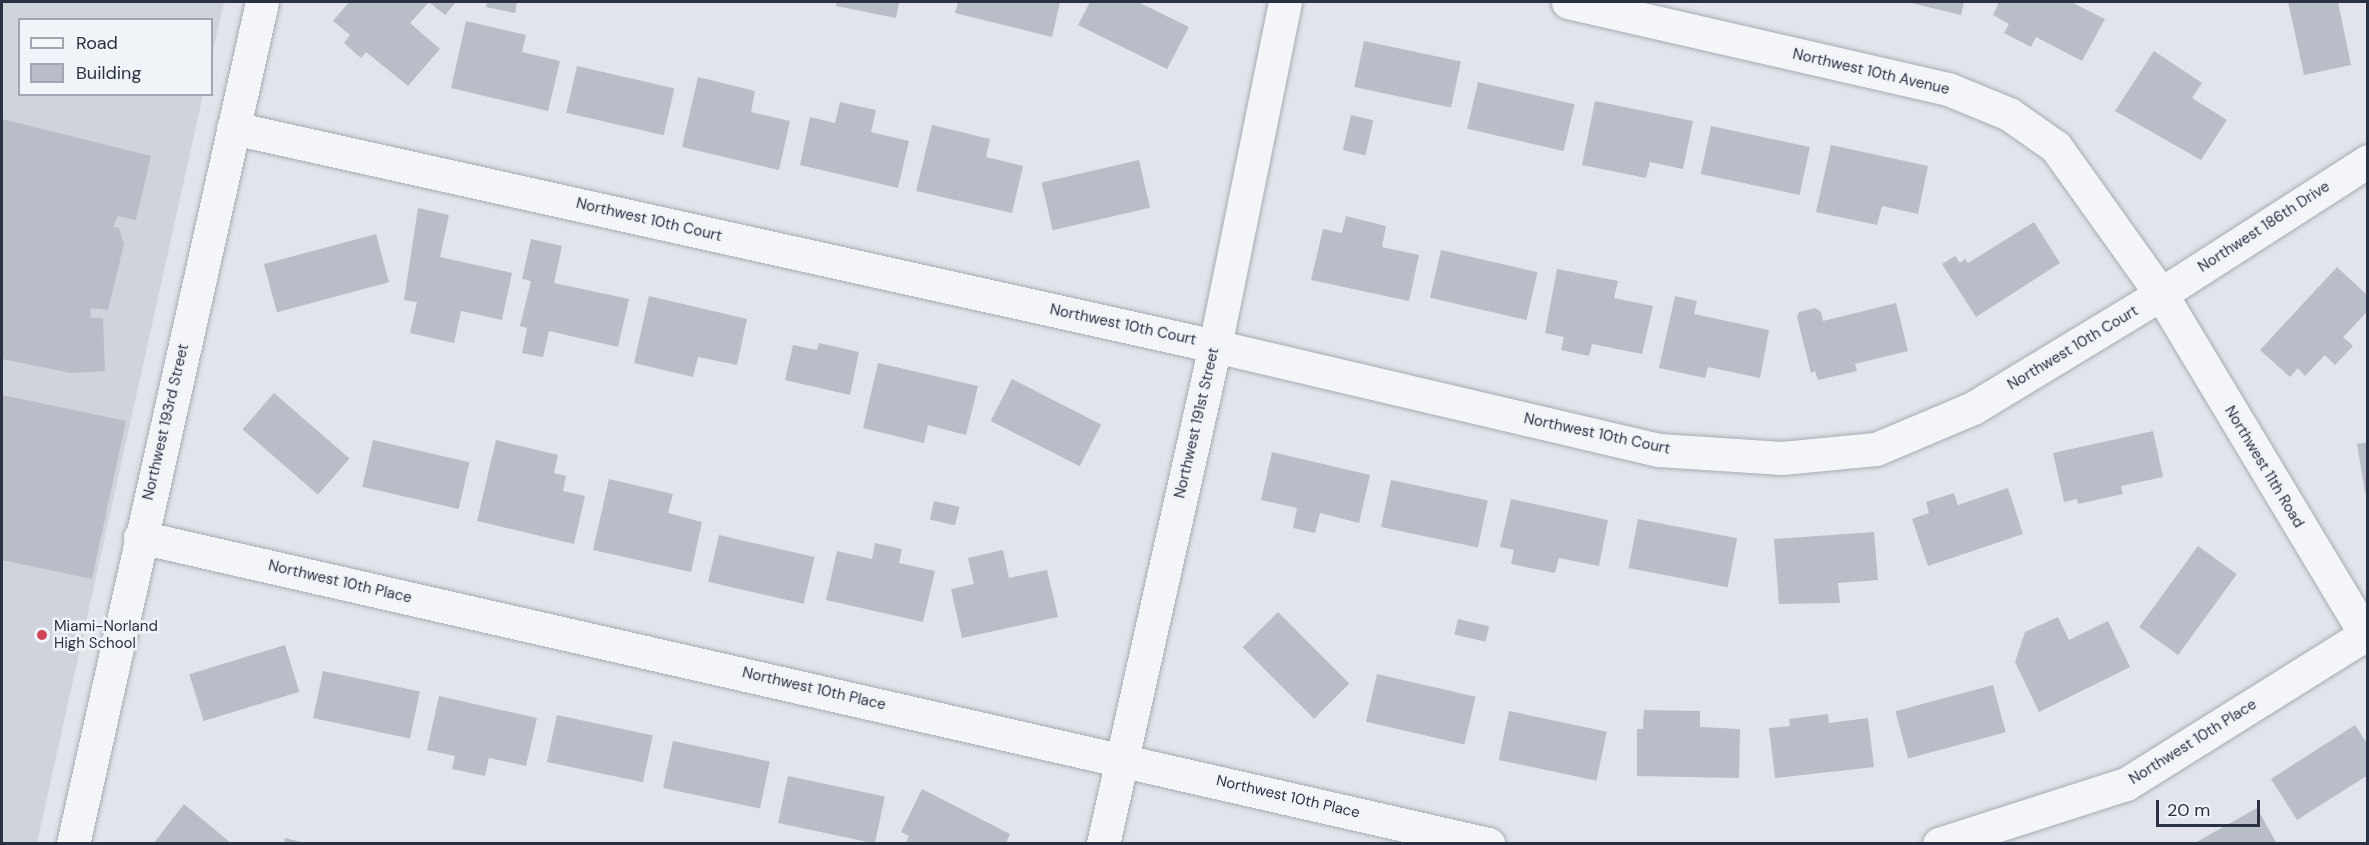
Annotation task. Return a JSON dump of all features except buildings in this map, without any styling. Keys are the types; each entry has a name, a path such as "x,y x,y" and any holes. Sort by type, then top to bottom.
{"street":[{"name":"Northwest 193rd Street","path":"73,843 261,2"},
{"name":"Northwest 191st Street","path":"1103,843 1215,346 1285,2"},
{"name":"Northwest 10th Avenue","path":"1568,2 1948,89 2009,114 2056,147 2161,294"},
{"name":"Northwest 10th Court","path":"233,128 1215,346 1659,450 1782,458 1876,449 1973,408 2161,294"},
{"name":"Northwest 186th Drive","path":"2161,294 2367,160"},
{"name":"Northwest 11th Road","path":"2161,294 2367,635"},
{"name":"Northwest 10th Place","path":"140,537 1123,758 1488,843"},
{"name":"Northwest 10th Place","path":"1939,843 2127,784 2367,635"}],"shaded area":[{"name":"Miami-Norland High School","path":"2,2 224,2 213,52 213,18 18,18 18,96 203,96 37,843 2,844"}],"place":[{"name":"Miami-Norland High School","path":"42,635"}]}
